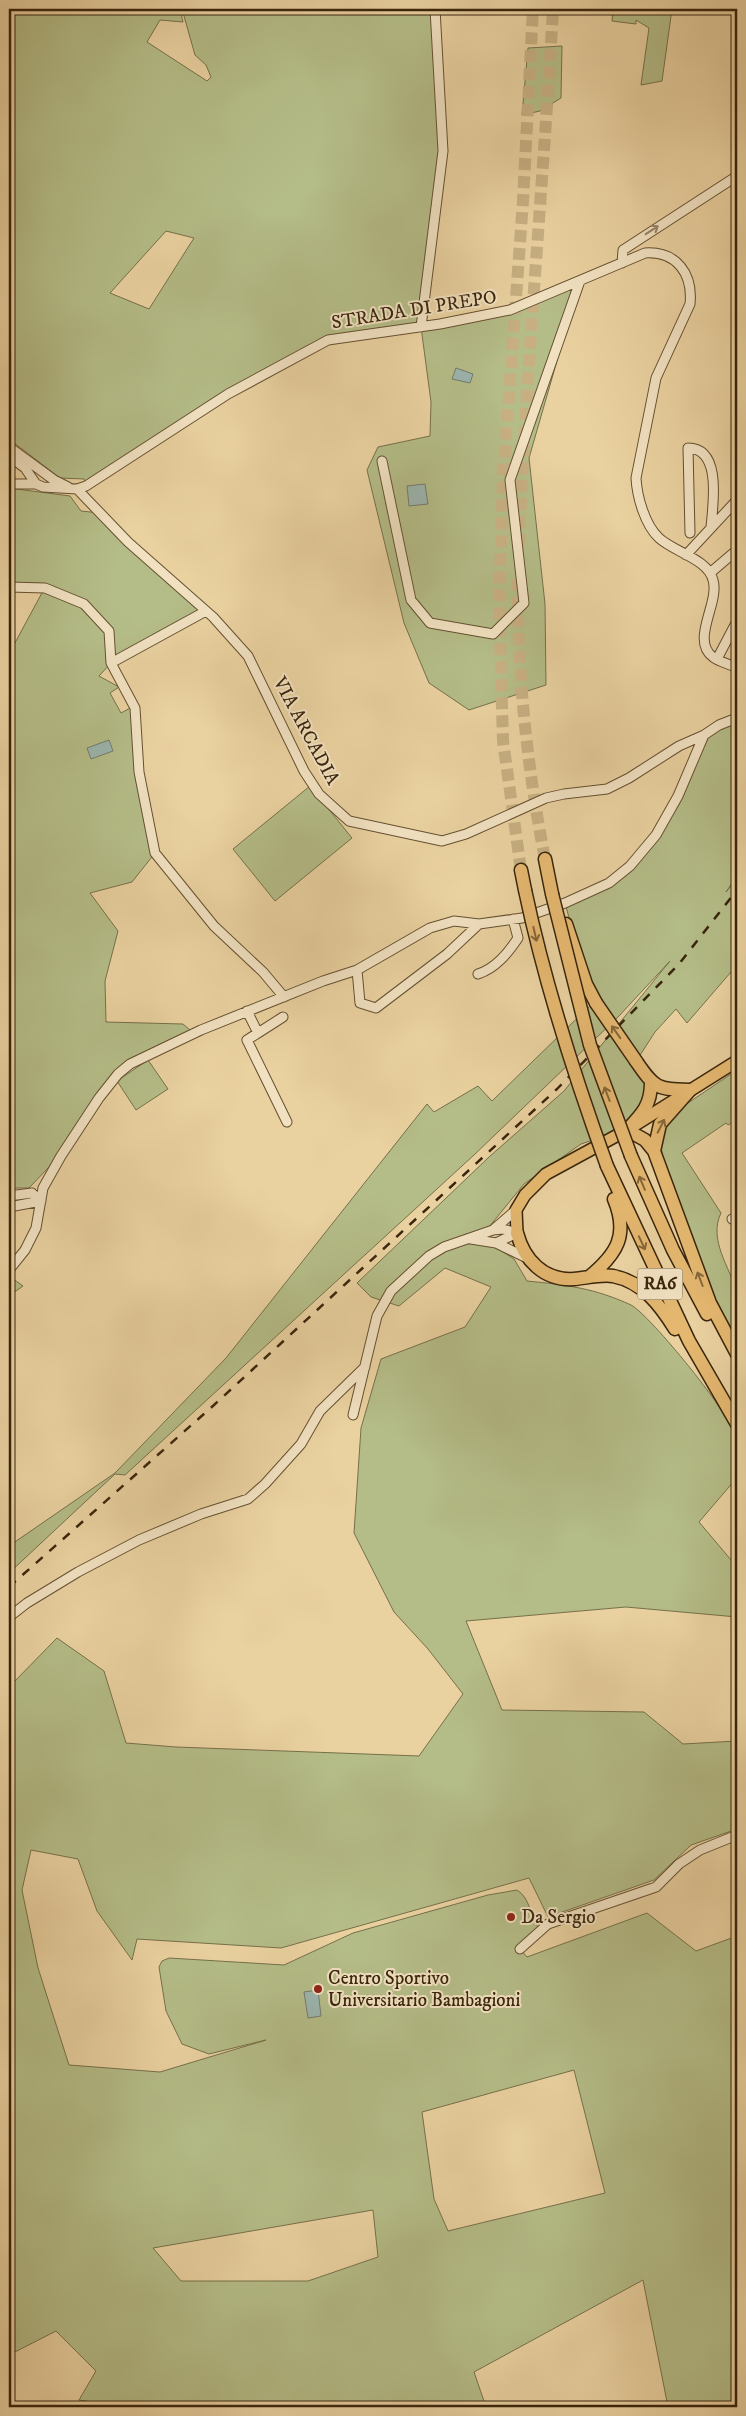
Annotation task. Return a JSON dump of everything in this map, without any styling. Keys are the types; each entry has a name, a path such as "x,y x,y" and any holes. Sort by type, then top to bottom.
{"highway":[{"name":"RA6","path":"545,859 590,1045 631,1156 688,1281 737,1365"},
{"name":"RA6","path":"521,870 545,978 568,1058 604,1168 662,1286 737,1424"},
{"path":"551,888 566,924 586,984 596,1003 651,1083 651,1093 646,1110 627,1130 645,1140 654,1151 710,1303 737,1354"},
{"path":"651,1083 671,1089 690,1090"},
{"path":"654,1151 660,1124 690,1090"},
{"path":"588,1277 608,1260 620,1238 622,1223 604,1168"},
{"path":"517,1233 520,1244 528,1258 549,1275 560,1279 612,1276 641,1288 654,1298 662,1308 699,1372 721,1397"}],"main road":[{"path":"517,1233 516,1210 525,1195 546,1174 627,1130 737,1061"}],"street":[{"path":"421,327 443,151 435,9"},
{"path":"622,263 623,250 737,176"},
{"name":"STRADA DI PREPO","path":"74,489 86,486 228,394 328,340 421,327 510,310 645,253 657,252 669,256 680,265 688,280 691,293 690,304 656,378 636,478 636,492 654,532 710,573"},
{"path":"382,461 411,600 430,623 493,634 524,603 510,480 580,282"},
{"name":"VIA ARCADIA","path":"9,447 40,470 74,489 128,542 206,611 248,656 304,771 319,794 349,821 442,841 466,834 546,798 607,789 629,778 679,746 704,735 719,725 737,718"},
{"path":"690,533 688,448 695,448 704,453 711,464 713,497 711,527"},
{"path":"9,456 25,468 36,484"},
{"path":"36,484 40,470"},
{"path":"9,484 36,484 43,487 74,489"},
{"path":"686,555 737,500"},
{"path":"737,550 710,573 713,579 714,601 704,631 706,649 717,659 737,668"},
{"path":"9,587 45,588 84,604 109,631 111,663 135,708 139,772 155,853 214,926 263,972 284,997"},
{"path":"111,663 206,611"},
{"path":"717,659 737,621"},
{"path":"9,1270 25,1250 36,1228 43,1188 61,1156 99,1098 118,1074 130,1064 201,1030 357,970 430,928 454,921 479,924 513,919 565,903 609,883 630,866 656,835 678,796 704,735"},
{"path":"478,974 485,971 507,954 518,938 513,919"},
{"path":"357,970 360,1003 376,1008 447,954 479,924"},
{"path":"247,1012 258,1033"},
{"path":"283,1017 247,1040 287,1122"},
{"path":"9,1196 32,1193 41,1201"},
{"path":"9,1207 41,1201"},
{"path":"493,1230 516,1210"},
{"path":"353,1416 378,1316 391,1291 429,1256 444,1247 493,1230 503,1229 517,1233"},
{"path":"496,1243 505,1241 517,1233"},
{"path":"471,1239 496,1243 528,1258"},
{"path":"9,1617 78,1572 138,1540 201,1514 248,1499 265,1484 300,1444 320,1411 365,1367"},
{"path":"520,1949 548,1924 656,1887 679,1864 700,1850 737,1835"}],"green space":[{"path":"9,9 180,9 183,22 160,20 147,42 207,81 211,77 206,65 195,55 182,9 435,9 443,151 421,327 343,336 228,394 86,486 84,479 60,478 9,439","holes":["166,231 194,238 149,309 110,293"]},
{"path":"613,9 672,9 662,81 641,85 649,28 636,20 636,24 612,21"},
{"path":"562,46 561,98 540,111 522,115 528,48"},
{"path":"580,281 529,458 545,604 546,685 469,710 429,683 404,623 367,470 378,447 430,436 431,402 421,327 510,310"},
{"path":"9,488 70,496 81,511 100,513 206,611 111,663 99,676 119,687 110,693 121,713 132,707 155,853 132,882 90,893 118,931 105,981 106,1022 183,1024 190,1030 127,1060 99,1090 49,1167 29,1188 9,1188 9,654 44,589 9,587"},
{"path":"737,718 737,876 726,892 737,878 737,965 687,1023 676,1009 655,1032 633,1066 645,1085 644,1104 611,1134 581,1144 524,1184 489,1227 474,1233 514,1259 527,1281 580,1288 618,1299 631,1305 672,1346 722,1411 737,1439 737,1482 735,1480 699,1522 737,1567 737,1617 626,1607 466,1621 502,1710 644,1712 683,1744 737,1741 737,1829 691,1845 654,1880 548,1917 529,1878 281,1948 137,1939 132,1960 97,1911 78,1859 31,1850 22,1890 38,1968 69,2065 160,2072 266,2040 209,2054 182,2044 166,2011 159,1967 162,1961 169,1958 284,1965 353,1933 488,1895 517,1890 528,1903 537,1926 541,1931 520,1949 527,1957 647,1913 696,1951 737,1936 737,2407 668,2407 643,2280 474,2372 486,2407 123,2407 79,2400 96,2371 56,2331 9,2355 9,1687 57,1638 104,1671 126,1743 176,1747 419,1756 463,1694 428,1649 394,1612 354,1533 361,1428 381,1359 465,1327 491,1287 445,1268 399,1306 371,1297 357,1283 489,1157 564,1091 670,961 618,1017 474,1155 125,1475 115,1474 9,1573 9,1546 115,1473 226,1358 427,1104 434,1112 478,1086 492,1101 599,997 577,947 565,903 609,883 656,835 704,735","holes":["574,2070 605,2193 448,2231 434,2199 422,2112","373,2210 378,2257 308,2281 181,2281 153,2248"]},
{"path":"310,786 352,838 275,901 233,849"},
{"path":"148,1060 168,1089 136,1110 117,1081"},
{"path":"737,1070 737,1106 734,1108 737,1120 728,1125 726,1123 682,1153 721,1213 717,1233 738,1300 737,1348 718,1316 665,1170 659,1135 679,1109"},
{"path":"9,1276 23,1286 9,1296"}],"water":[{"path":"456,368 473,374 470,383 452,379"},
{"path":"425,484 428,504 409,506 407,486"},
{"path":"109,740 113,751 91,759 87,748"},
{"path":"318,1990 321,2016 308,2018 304,1992"}],"tunnel":[{"path":"521,870 503,741 499,605 503,479 523,201 533,9"},
{"path":"519,546 553,9"},
{"path":"518,579 519,649 524,720 533,790 545,859"}],"railway":[{"path":"9,1587 214,1405 557,1089 679,964 737,890"}],"place":[{"name":"Da Sergio","path":"511,1917"},
{"name":"Centro Sportivo Universitario Bambagioni","path":"318,1989"}]}
